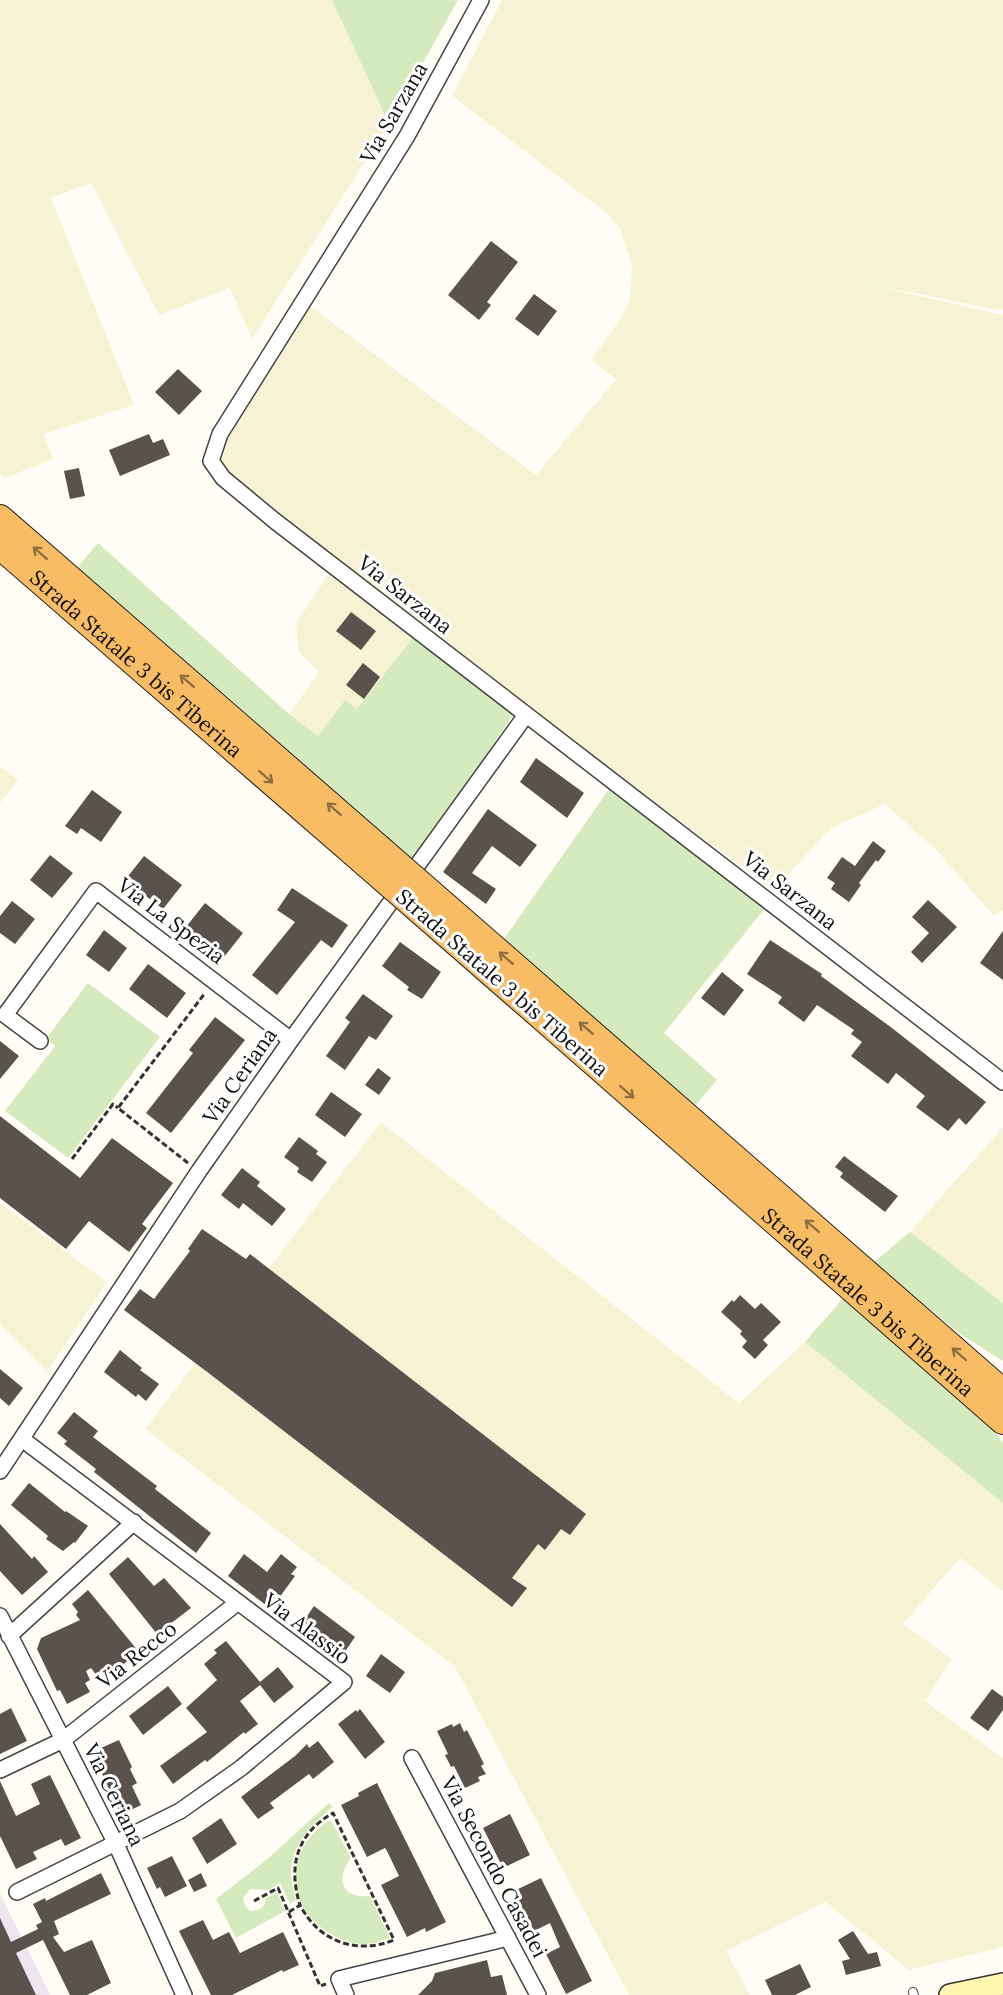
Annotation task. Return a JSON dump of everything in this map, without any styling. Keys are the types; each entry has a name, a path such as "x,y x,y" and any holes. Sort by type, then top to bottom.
{"highway":[{"name":"Strada Statale 3 bis Tiberina","path":"0,518 372,855 543,1004 1003,1392"},
{"name":"Strada Statale 3 bis Tiberina","path":"0,546 372,855"},
{"name":"Strada Statale 3 bis Tiberina","path":"543,1004 1003,1421"}],"main road":[{"path":"950,1995 1002,1985"}],"street":[{"name":"Via Sarzana","path":"481,0 407,136 220,434 211,460 223,478 266,514 1003,1082"},
{"name":"Via Ceriana","path":"0,1471 199,1171 526,715"},
{"name":"Via La Spezia","path":"40,1041 5,1015 96,891 291,1040"},
{"name":"Via Alassio","path":"22,1439 344,1682 241,1768 198,1799 180,1811 116,1844"},
{"path":"9,1636 134,1522"},
{"name":"Via Recco","path":"0,1770 63,1740 237,1603"},
{"name":"Via Ceriana","path":"0,1616 116,1844 184,1995"},
{"name":"Via Secondo Casadei","path":"412,1758 538,1995"},
{"path":"17,1892 116,1844"},
{"path":"346,1995 339,1979 508,1938"}],"path":[{"path":"118,1108 214,981"},
{"path":"72,1159 113,1104 199,1171"},
{"path":"333,1813 394,1940 370,1947 338,1941 310,1921 300,1905 294,1887 297,1851 318,1823 333,1813"},
{"path":"255,1901 278,1888 320,1986 339,1979"},
{"path":"289,1912 300,1905"}],"shaded area":[{"path":"0,0 332,0 389,124 252,339 230,288 159,315 91,183 51,198 134,405 44,434 53,459 5,478 0,473"},
{"path":"502,0 1003,0 1003,309 998,310 868,284 1003,315 1003,911 993,915 938,852 885,804 831,828 774,890 518,702 229,480 218,462 219,441 310,306 536,475 616,379 591,360 621,318 630,300 632,266 621,231 609,215 452,96"},
{"path":"330,572 414,636 357,710 345,701 318,736 289,714 319,672 298,651 296,623"},
{"path":"0,766 18,780 0,803"},
{"path":"381,1122 739,1403 805,1342 1003,1503 1003,1591 960,1558 903,1624 952,1659 925,1701 1003,1758 1003,1947 909,1970 825,1902 726,1951 750,1995 629,1995 455,1667 145,1429"},
{"path":"1003,1127 1003,1303 910,1232"},
{"path":"0,1203 107,1282 47,1372 0,1324"},
{"path":"0,1893 50,1995 0,1995"}],"green space":[{"path":"332,0 458,0 389,124"},
{"path":"98,543 289,714 318,736 345,700 357,709 414,636 514,713 434,834 412,861 77,568"},
{"path":"612,785 766,907 664,1033 717,1080 695,1106 503,940"},
{"path":"88,983 160,1037 68,1158 5,1111 55,1046 46,1039"},
{"path":"910,1232 1003,1303 1003,1361 962,1335 873,1263"},
{"path":"845,1296 986,1420 1003,1443 1003,1503 805,1342"},
{"path":"329,1803 333,1807 303,1837 293,1859 292,1885 296,1900 290,1904 280,1883 268,1890 250,1889 243,1898 245,1906 250,1911 261,1908 266,1898 277,1892 285,1911 236,1938 216,1899 265,1861"},
{"path":"331,1820 351,1858 343,1873 344,1886 353,1894 370,1896 390,1938 367,1944 344,1940 322,1928 305,1911 296,1889 295,1879 299,1858 308,1840 322,1825"}],"building":[{"path":"491,241 518,262 487,302 491,305 479,320 448,295"},
{"path":"534,294 557,311 538,336 515,319"},
{"path":"178,369 202,391 179,415 155,392"},
{"path":"149,434 153,443 163,439 170,455 120,476 109,450"},
{"path":"79,468 85,496 70,499 64,471"},
{"path":"351,612 376,631 361,650 336,631"},
{"path":"363,663 380,677 364,699 346,685"},
{"path":"536,758 584,793 567,818 520,782"},
{"path":"92,790 122,812 101,842 81,828 77,834 65,826"},
{"path":"488,809 537,845 520,867 492,846 472,873 496,889 486,904 443,872"},
{"path":"873,841 886,851 878,862 876,860 859,883 861,885 849,902 831,889 835,883 827,878 842,857 855,866"},
{"path":"50,855 73,873 52,898 30,880"},
{"path":"144,856 182,885 163,909 125,880"},
{"path":"292,888 348,925 332,948 321,940 277,995 252,975 295,922 277,910"},
{"path":"928,900 957,927 922,963 911,952 929,933 912,917"},
{"path":"12,901 35,919 15,944 0,933 0,916"},
{"path":"205,903 243,933 224,957 186,927"},
{"path":"104,930 127,948 109,972 86,955"},
{"path":"1003,931 1003,980 980,963"},
{"path":"770,940 822,974 821,976 986,1102 966,1125 959,1118 948,1131 916,1107 925,1096 896,1073 888,1084 851,1056 862,1042 851,1034 854,1030 817,1005 804,1022 778,1003 782,997 747,974"},
{"path":"400,942 441,972 422,999 407,990 409,987 382,966"},
{"path":"148,964 186,993 167,1018 129,989"},
{"path":"722,972 744,990 724,1016 701,998"},
{"path":"363,994 393,1016 376,1040 369,1036 345,1070 326,1056 350,1022 345,1018"},
{"path":"215,1017 245,1040 171,1133 146,1113 193,1053 189,1050"},
{"path":"0,1041 19,1056 0,1079"},
{"path":"378,1068 391,1078 379,1095 365,1085"},
{"path":"331,1092 362,1114 345,1137 315,1115"},
{"path":"0,1116 80,1178 112,1138 173,1183 142,1224 147,1228 129,1252 89,1221 66,1249 0,1198"},
{"path":"299,1137 318,1151 316,1154 327,1162 312,1182 297,1172 299,1168 284,1157"},
{"path":"844,1156 898,1196 885,1212 840,1177 843,1173 835,1167"},
{"path":"242,1168 260,1182 257,1186 286,1209 272,1226 243,1203 239,1209 221,1195"},
{"path":"202,1229 246,1259 250,1254 586,1514 570,1535 561,1529 545,1550 538,1544 512,1578 527,1588 512,1607 124,1310 140,1289 154,1299 190,1251 188,1249"},
{"path":"740,1295 755,1309 761,1303 781,1322 763,1340 768,1345 755,1359 742,1347 747,1341 740,1334 742,1331 721,1312"},
{"path":"120,1350 142,1368 140,1370 159,1384 146,1401 138,1394 136,1397 104,1372"},
{"path":"0,1369 23,1388 9,1406 0,1398"},
{"path":"74,1412 98,1431 93,1437 157,1486 155,1489 211,1533 196,1553 94,1472 96,1469 64,1444 67,1441 57,1433"},
{"path":"29,1483 65,1512 88,1526 75,1543 63,1551 46,1539 48,1536 11,1505"},
{"path":"0,1524 32,1559 34,1556 48,1572 22,1595 0,1571"},
{"path":"244,1554 267,1572 281,1554 297,1567 291,1574 295,1576 271,1609 228,1576"},
{"path":"128,1557 154,1586 164,1578 191,1608 157,1634 109,1574"},
{"path":"88,1590 139,1652 116,1670 114,1668 97,1676 91,1668 86,1671 90,1680 85,1683 90,1692 67,1704 60,1690 57,1691 37,1649 41,1638 80,1620 72,1604"},
{"path":"314,1606 355,1637 344,1653 340,1650 334,1658 299,1632 306,1624 303,1622"},
{"path":"226,1641 260,1682 278,1667 294,1687 274,1703 260,1685 240,1701 258,1724 173,1784 160,1766 207,1732 186,1708 217,1680 204,1664 217,1653 214,1650"},
{"path":"381,1654 405,1672 390,1693 366,1676"},
{"path":"168,1686 182,1704 143,1735 129,1716"},
{"path":"992,1689 1003,1697 1003,1710 988,1731 970,1718"},
{"path":"11,1708 27,1741 0,1754 0,1714"},
{"path":"360,1709 385,1742 365,1759 338,1724"},
{"path":"460,1723 464,1732 467,1730 484,1764 481,1766 486,1774 478,1777 480,1781 465,1788 454,1766 451,1767 445,1755 448,1754 437,1731"},
{"path":"119,1740 132,1767 130,1769 137,1783 132,1786 141,1805 121,1815 94,1751"},
{"path":"318,1741 334,1762 313,1779 309,1774 270,1803 274,1808 258,1819 241,1797 295,1756 307,1744 309,1748"},
{"path":"50,1775 81,1838 65,1846 61,1839 33,1852 37,1859 16,1869 0,1836 0,1781 16,1816 40,1804 31,1784"},
{"path":"377,1783 446,1922 426,1932 425,1928 407,1937 381,1885 399,1876 387,1851 385,1848 367,1857 341,1805"},
{"path":"510,1814 530,1855 503,1868 483,1828"},
{"path":"221,1818 237,1844 207,1864 192,1838"},
{"path":"172,1856 187,1886 165,1897 160,1887 157,1889 147,1868"},
{"path":"101,1873 111,1894 54,1921 59,1934 53,1937 64,1952 92,1940 111,1983 87,1995 70,1995 43,1940 16,1953 36,1995 0,1995 0,1918 11,1942 38,1929 36,1925 42,1922 33,1904 45,1898 46,1901"},
{"path":"201,1873 207,1886 194,1892 188,1880"},
{"path":"541,1878 592,1981 566,1994 546,1954 560,1947 550,1923 534,1931 514,1891"},
{"path":"203,1920 213,1940 229,1932 240,1953 283,1932 299,1965 283,1972 282,1970 232,1995 211,1995 179,1931"},
{"path":"853,1931 868,1954 877,1952 881,1966 846,1975 842,1961 850,1959 838,1940"},
{"path":"487,1960 491,1977 502,1975 507,1995 418,1995 432,1981 435,1973"},
{"path":"800,1964 811,1987 795,1995 772,1995 765,1980"}]}
